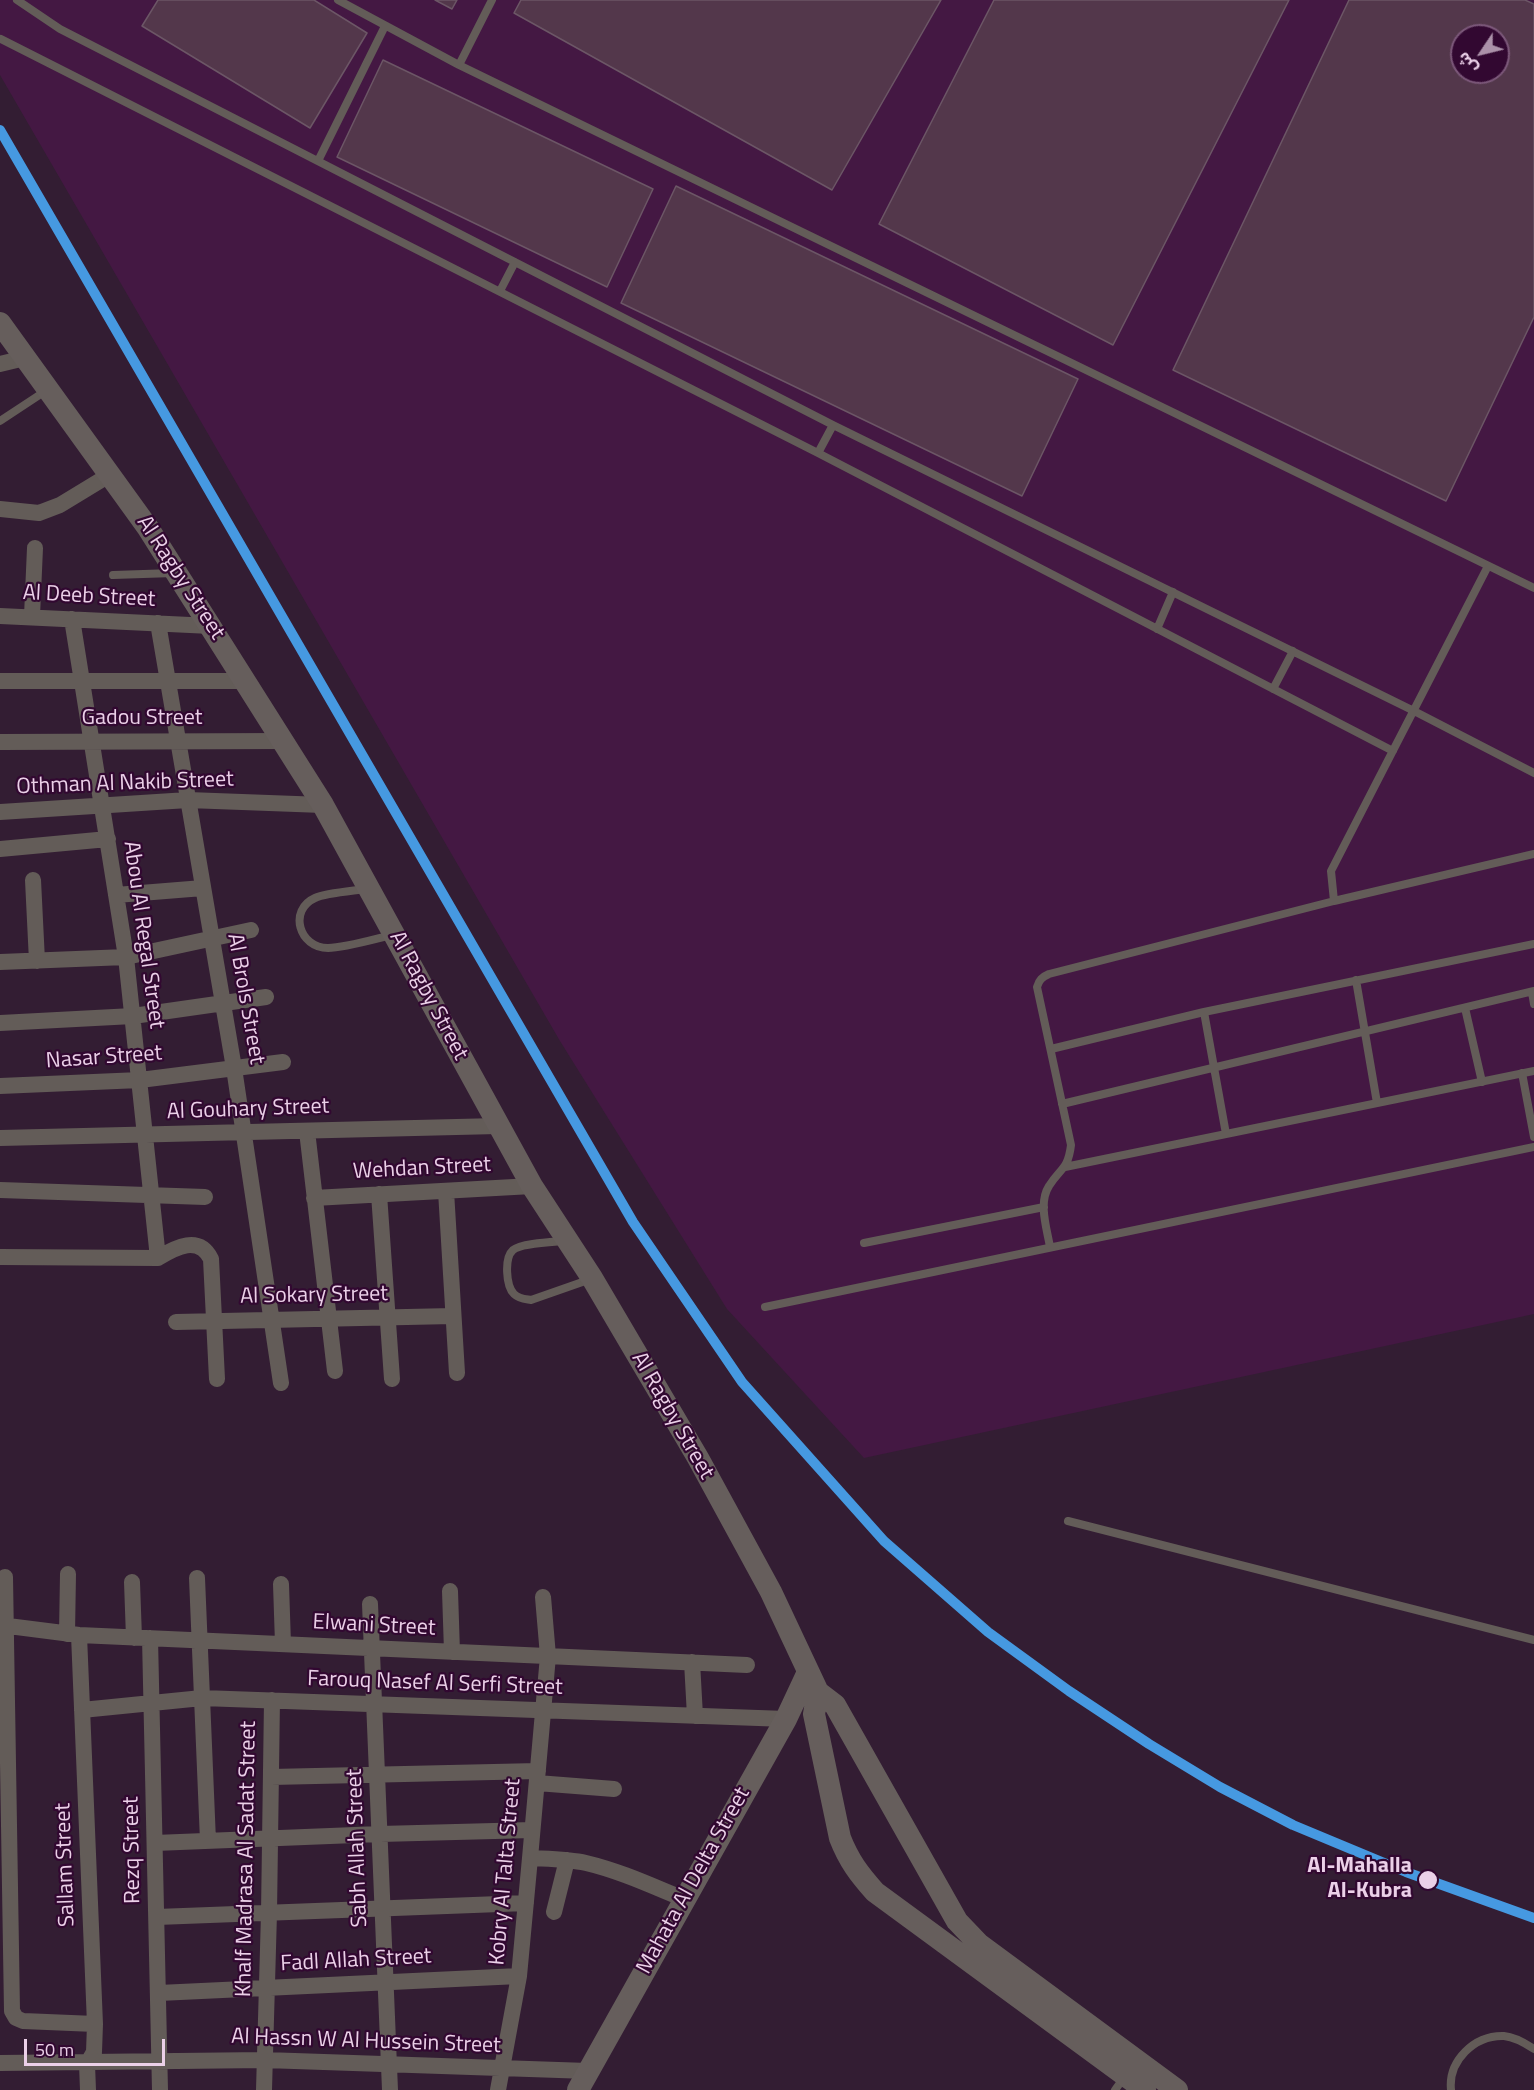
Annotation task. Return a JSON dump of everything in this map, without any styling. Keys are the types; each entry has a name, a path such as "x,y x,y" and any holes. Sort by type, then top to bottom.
{"main road":[{"name":"Al Ragby Street","path":"0,323 111,474 285,741 395,934 532,1186 592,1278 703,1469 771,1592 813,1682"},
{"name":"Mahata Al Delta Street","path":"583,2080 786,1719 813,1682"},
{"path":"813,1682 835,1705 957,1921 979,1944 1177,2090"},
{"path":"813,1682 814,1714 840,1838 847,1857 875,1892 932,1934 1120,2083 1145,2090"},
{"path":"932,1934 957,1921"}],"street":[{"path":"0,364 25,358"},
{"path":"0,509 39,513 60,505 111,474"},
{"path":"32,616 35,548"},
{"name":"Al Deeb Street","path":"0,616 211,626"},
{"name":"Abou Al Regal Street","path":"72,619 126,957 158,1258"},
{"name":"Al Brols Street","path":"158,623 234,1068 281,1383"},
{"path":"0,681 246,681"},
{"name":"Gadou Street","path":"0,742 285,741"},
{"name":"Othman Al Nakib Street","path":"0,812 188,800 323,805"},
{"path":"0,849 108,839"},
{"path":"33,880 37,961"},
{"path":"116,895 203,888"},
{"path":"0,962 126,957 250,930"},
{"path":"0,1023 132,1016 266,997"},
{"name":"Nasar Street","path":"0,1086 140,1080 283,1062"},
{"name":"Al Gouhary Street","path":"0,1138 498,1126"},
{"path":"307,1131 335,1371"},
{"name":"Wehdan Street","path":"314,1198 532,1186"},
{"path":"0,1190 205,1197"},
{"path":"446,1191 457,1374"},
{"path":"379,1194 392,1379"},
{"path":"0,1257 158,1258 179,1246 200,1246 212,1259 218,1379"},
{"name":"Al Sokary Street","path":"176,1322 453,1316"},
{"name":"Sallam Street","path":"68,1574 82,1710 95,2024 94,2052 88,2061 88,2090"},
{"path":"5,1577 3,1689 12,2011 16,2018 23,2021 95,2024"},
{"path":"197,1578 208,1841"},
{"name":"Rezq Street","path":"132,1582 152,1703 160,2090"},
{"path":"281,1584 282,1644"},
{"path":"450,1591 452,1652"},
{"name":"Kobry Al Talta Street","path":"498,2090 519,1976 526,1903 548,1656 543,1597"},
{"name":"Sabh Allah Street","path":"370,1604 390,2090"},
{"name":"Elwani Street","path":"3,1625 73,1635 747,1665"},
{"path":"693,1662 695,1716"},
{"name":"Farouq Nasef Al Serfi Street","path":"82,1710 202,1698 786,1719"},
{"name":"Khalf Madrasa Al Sadat Street","path":"264,2090 270,1912 272,1700"},
{"path":"271,1777 377,1774 537,1777 614,1789"},
{"path":"155,1844 532,1830"},
{"path":"530,1857 567,1860 607,1869 684,1899"},
{"path":"554,1912 567,1860"},
{"path":"157,1917 526,1903"},
{"name":"Fadl Allah Street","path":"159,1993 519,1976"},
{"name":"Al Hassn W Al Hussein Street","path":"0,2063 265,2060 502,2068 583,2080"}],"lane":[{"path":"17,0 60,29 833,425 1414,711 1534,773"},
{"path":"338,0 459,65 1534,588"},
{"path":"459,65 492,0"},
{"path":"318,161 385,26"},
{"path":"2,39 818,453 1393,751"},
{"path":"500,291 514,262"},
{"path":"0,421 48,389"},
{"path":"818,453 833,425"},
{"path":"1334,901 1331,871 1488,566"},
{"path":"113,575 177,573"},
{"path":"1157,629 1173,592"},
{"path":"1273,689 1293,651"},
{"path":"1050,1247 1044,1207 1049,1186 1065,1167 1071,1145 1037,987 1043,976 1334,901 1534,854"},
{"path":"369,888 316,897 304,906 299,921 302,935 313,945 328,948 395,934"},
{"path":"1051,1049 1204,1012 1534,944"},
{"path":"1356,980 1377,1103"},
{"path":"1062,1104 1533,992 1534,1004"},
{"path":"1466,1008 1482,1082"},
{"path":"1204,1012 1226,1134"},
{"path":"1065,1167 1534,1071"},
{"path":"1522,1073 1534,1137"},
{"path":"765,1307 1534,1147"},
{"path":"864,1243 1044,1207"},
{"path":"567,1240 518,1247 511,1251 507,1258 509,1286 514,1294 522,1299 531,1300 592,1278"},
{"path":"1068,1521 1534,1640"},
{"path":"1451,2090 1453,2070 1461,2056 1473,2044 1488,2037 1505,2036 1521,2040 1534,2049"}],"shaded area":[{"path":"0,0 1534,0 1534,1314 864,1458 727,1309 560,1041 0,75"}],"building":[{"path":"158,0 314,0 367,33 310,128 142,26"},
{"path":"435,0 457,0 452,9"},
{"path":"521,0 941,0 832,190 514,13"},
{"path":"994,0 1289,0 1113,345 879,224"},
{"path":"1349,0 1525,0 1534,4 1534,317 1446,501 1173,370"},
{"path":"383,60 653,189 607,287 337,157"},
{"path":"676,186 1078,379 1022,496 621,303"}],"transit line":[{"path":"0,130 633,1222 742,1382 884,1541 988,1632 1069,1691 1149,1744 1220,1787 1293,1825 1406,1872 1534,1918"}],"place":[{"name":"Al-Mahalla Al-Kubra","path":"1428,1880"}]}
